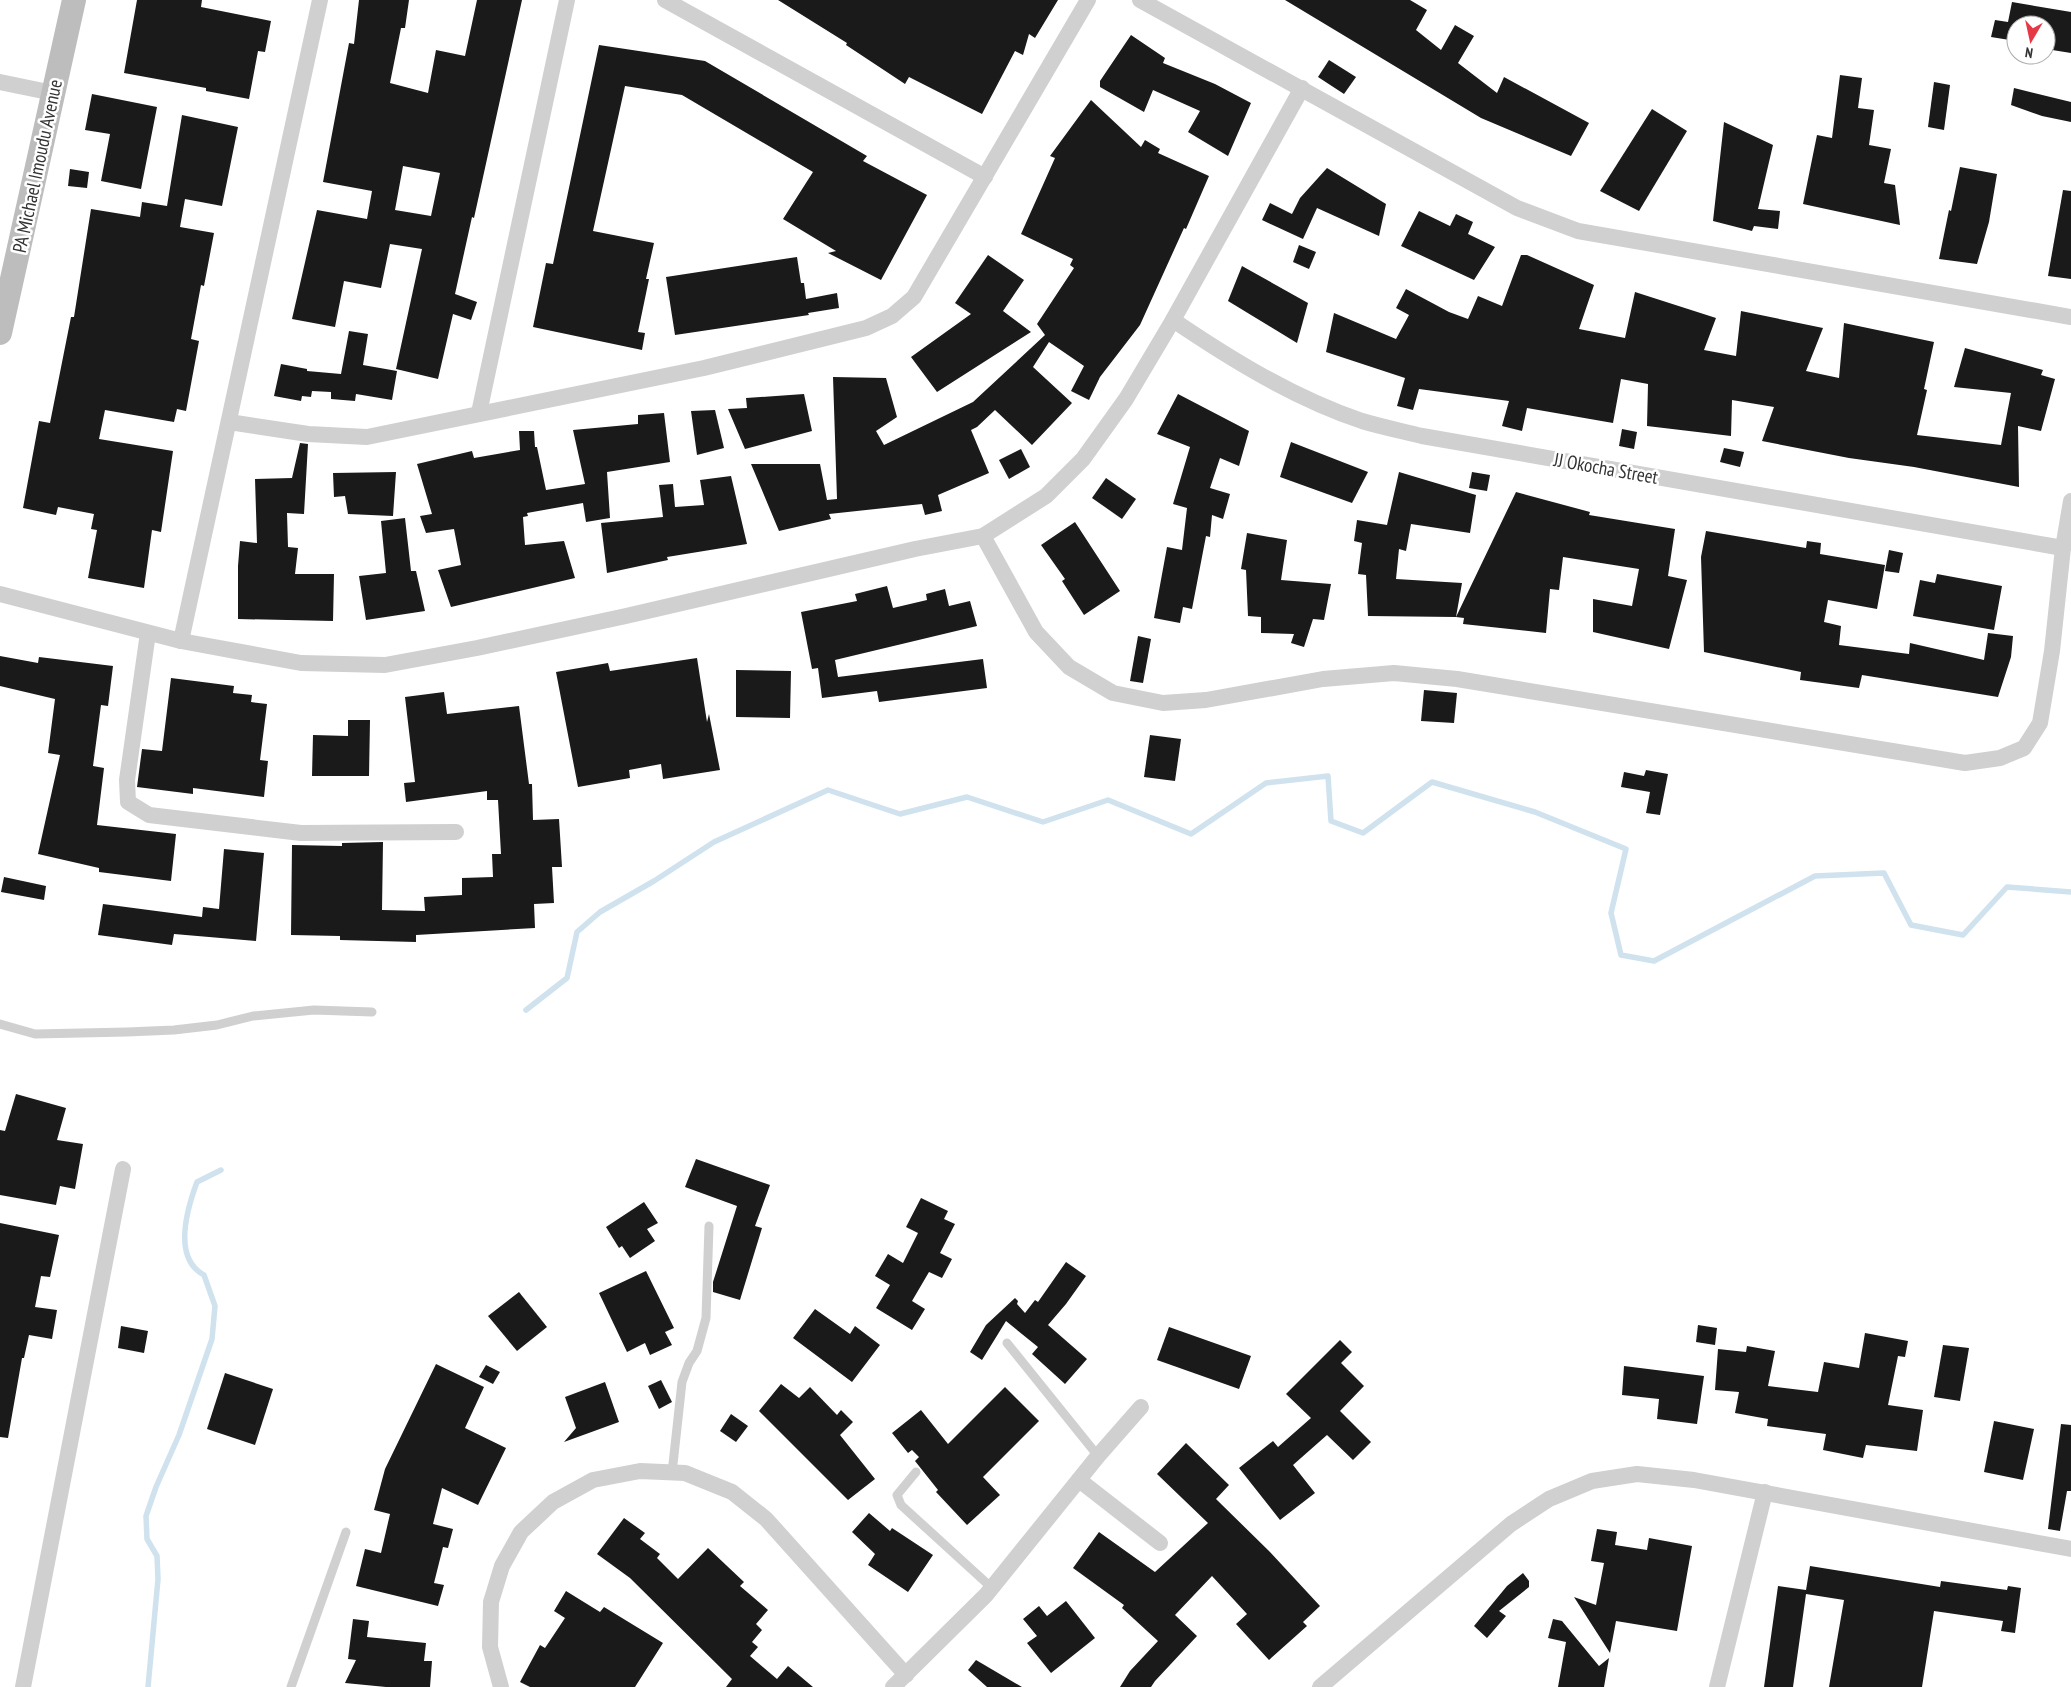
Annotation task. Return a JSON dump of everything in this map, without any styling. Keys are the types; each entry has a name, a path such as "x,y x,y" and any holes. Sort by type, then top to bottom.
{"street":[{"name":"PA Michael Imoudu Avenue","path":"0,332 74,0"},
{"path":"181,641 320,0"},
{"path":"479,413 567,0"},
{"path":"664,0 985,177"},
{"path":"229,422 308,434 367,437 704,368 866,328 892,316 914,298 1088,0"},
{"path":"1140,0 1518,208 1578,231 2071,317"},
{"path":"0,82 53,93"},
{"path":"0,594 181,641 301,663 385,665 478,648 915,549 983,536 1046,496 1082,459 1126,399 1173,320 1302,88"},
{"name":"JJ Okocha Street","path":"1173,320 1229,358 1302,396 1362,420 1422,436 2063,548"},
{"path":"983,536 1036,632 1069,667 1113,693 1163,703 1198,700 1323,679 1394,673 1457,679 1965,763 2000,758 2024,748 2040,722 2052,651 2063,548 2071,501"},
{"path":"148,633 127,780 128,802 149,815 302,833 456,832"},
{"path":"24,1687 122,1169"},
{"path":"893,1687 992,1588 1098,1456 1141,1407"},
{"path":"501,1687 490,1648 491,1602 502,1566 522,1532 553,1502 593,1480 640,1471 685,1473 732,1492 766,1519 906,1675"},
{"path":"1320,1687 1511,1524 1549,1499 1592,1481 1637,1474 1694,1480 2071,1549"},
{"path":"1079,1480 1160,1543"},
{"path":"1717,1687 1764,1492"}],"lane":[{"path":"0,1024 35,1034 127,1032 174,1030 217,1025 253,1016 314,1010 372,1012"},
{"path":"672,1473 682,1382 697,1351 706,1318 709,1226"},
{"path":"1007,1343 1098,1456"},
{"path":"916,1472 898,1495 901,1505 992,1588"},
{"path":"291,1687 346,1532"}],"building":[{"path":"137,0 202,0 201,7 271,21 265,52 258,51 249,99 206,91 206,88 124,73"},
{"path":"359,0 409,0 405,28 401,28 390,83 428,93 436,50 465,56 477,0 522,0 474,218 472,217 455,294 477,302 471,320 453,314 438,379 396,369 422,249 390,244 381,288 344,281 335,327 292,319 317,210 367,219 372,191 323,182 349,43 354,44","holes":["403,166 440,173 431,216 395,210"]},
{"path":"778,0 1058,0 1035,38 1029,34 1023,55 1015,51 982,114 909,77 905,84 846,45 847,43"},
{"path":"1285,0 1410,0 1427,10 1416,30 1441,50 1455,25 1474,36 1458,63 1497,93 1504,77 1589,123 1571,156 1481,118"},
{"path":"2012,2 2071,12 2071,53 2056,51 2056,15 2009,15"},
{"path":"1995,20 2006,22 2006,39 1991,37"},
{"path":"1131,35 1165,58 1163,63 1215,84 1251,103 1228,156 1188,132 1200,111 1153,90 1144,112 1100,87 1100,81"},
{"path":"599,45 705,61 867,156 863,161 927,195 881,280 828,253 836,251 783,219 813,172 682,95 625,86 593,231 654,243 646,279 649,279 638,332 645,333 642,350 533,327 546,263 553,264"},
{"path":"1329,60 1356,77 1344,94 1318,77"},
{"path":"1840,75 1862,78 1858,108 1874,110 1869,145 1891,149 1884,183 1895,185 1900,225 1803,204 1817,135 1832,138"},
{"path":"1934,82 1950,85 1944,130 1928,127"},
{"path":"2014,88 2071,102 2071,122 2042,116 2011,105"},
{"path":"92,94 157,107 141,189 101,181 110,134 85,130"},
{"path":"1091,100 1141,147 1145,140 1160,149 1158,153 1209,176 1140,325 1100,377 1089,400 1071,391 1084,366 1049,342 1033,367 1072,403 1032,445 995,410 977,427 971,430 989,473 938,495 942,511 925,515 922,504 829,514 831,519 779,531 751,464 820,464 827,500 837,499 833,377 886,378 897,417 876,431 884,445 973,402 1045,335 1037,324 1074,268 1070,265 1073,259 1021,234 1055,158 1050,156"},
{"path":"1652,109 1687,131 1639,211 1600,191"},
{"path":"182,115 238,127 222,206 185,199 180,227 214,233 204,286 201,285 191,339 199,341 186,411 177,409 174,422 105,410 99,439 173,451 161,532 152,530 144,588 88,578 97,530 91,529 94,514 58,507 56,515 23,508 39,421 50,423 71,317 74,317 91,209 140,217 142,202 167,206"},
{"path":"1724,122 1773,145 1758,209 1780,211 1778,229 1754,226 1752,231 1713,221"},
{"path":"1960,167 1997,174 1989,222 1977,264 1939,259"},
{"path":"1327,168 1386,204 1379,236 1317,208 1303,239 1262,220 1270,203 1292,214 1300,198"},
{"path":"70,169 89,172 87,188 68,186"},
{"path":"2063,190 2071,191 2071,279 2048,276"},
{"path":"1419,211 1450,226 1456,214 1473,222 1468,234 1495,247 1474,280 1401,246"},
{"path":"1299,245 1316,252 1309,269 1293,262"},
{"path":"988,255 1024,280 1003,311 1031,332 937,392 911,357 971,314 955,303"},
{"path":"1521,255 1527,255 1594,285 1579,329 1625,338 1635,292 1716,318 1704,350 1736,356 1741,311 1823,328 1806,371 1839,378 1844,323 1934,342 1924,389 1927,390 1917,435 2001,445 2011,393 1954,387 1965,348 2043,370 2041,375 2055,379 2041,431 2018,426 2019,487 1762,441 1774,407 1732,400 1731,436 1647,426 1648,384 1621,379 1613,423 1527,408 1522,431 1502,426 1509,401 1419,389 1413,410 1397,406 1405,378 1326,352 1334,313 1396,339 1409,315 1396,308 1406,289 1449,312 1468,319 1478,296 1502,306"},
{"path":"797,257 801,283 804,283 806,299 837,293 839,308 808,313 809,315 675,335 666,277"},
{"path":"1242,266 1308,303 1297,343 1228,301"},
{"path":"349,331 368,334 363,365 397,371 392,400 356,394 355,401 331,399 331,392 312,391 311,397 302,396 301,401 274,396 281,364 307,369 307,371 341,374"},
{"path":"804,394 812,431 745,449 728,409 747,408 746,398"},
{"path":"1178,394 1249,431 1239,466 1220,458 1210,488 1230,494 1223,519 1212,515 1210,537 1206,536 1192,609 1183,607 1180,623 1154,618 1167,547 1182,550 1187,508 1173,504 1190,447 1157,434"},
{"path":"715,410 724,448 697,455 691,411"},
{"path":"664,413 670,462 607,472 610,518 586,522 583,503 527,513 528,516 523,517 525,545 564,541 575,578 451,607 438,570 461,565 454,529 426,533 420,516 432,514 417,464 472,451 474,458 520,450 519,431 534,431 535,447 537,447 546,490 585,484 573,430 638,424 638,415"},
{"path":"1622,429 1637,432 1634,449 1619,446"},
{"path":"1291,442 1368,472 1352,503 1280,477"},
{"path":"300,443 308,444 304,514 287,513 288,547 298,548 295,574 334,574 333,621 238,619 240,541 257,543 255,479 292,478"},
{"path":"1724,448 1744,452 1740,467 1720,462"},
{"path":"1021,449 1030,467 1009,479 999,460"},
{"path":"396,472 393,516 348,514 345,496 334,497 333,473"},
{"path":"1399,472 1476,495 1470,533 1411,524 1406,551 1399,549 1396,579 1462,583 1456,617 1368,616 1366,575 1358,574 1362,543 1354,541 1357,520 1387,525"},
{"path":"1472,472 1490,475 1487,491 1469,488"},
{"path":"731,476 747,544 667,557 668,560 607,573 601,523 663,517 659,485 673,484 675,507 704,505 700,480"},
{"path":"1106,478 1136,499 1122,519 1092,498"},
{"path":"1516,492 1590,512 1589,515 1675,529 1668,576 1687,580 1669,649 1593,632 1593,599 1632,606 1639,569 1563,557 1559,590 1550,589 1546,633 1463,624 1464,618 1456,617"},
{"path":"405,518 411,571 416,571 425,611 366,620 359,576 386,573 381,521"},
{"path":"1075,522 1120,591 1084,615 1062,581 1065,579 1041,545"},
{"path":"1706,531 1806,548 1807,541 1821,543 1820,554 1885,565 1877,609 1828,600 1824,622 1841,626 1839,645 1909,654 1910,643 1984,660 1988,633 2013,636 2011,657 1998,697 1862,675 1859,688 1800,680 1801,672 1704,652 1701,557"},
{"path":"1247,533 1287,540 1281,580 1331,584 1324,620 1313,619 1304,647 1291,643 1294,634 1261,633 1261,617 1248,616 1246,570 1241,569"},
{"path":"1889,550 1903,553 1899,573 1885,571"},
{"path":"1937,574 2002,586 1994,630 1913,616 1920,580 1935,583"},
{"path":"887,586 893,608 927,600 926,594 945,589 949,606 970,601 977,626 835,660 838,677 983,659 987,688 879,702 877,691 822,698 818,668 812,669 801,612 857,601 855,594"},
{"path":"1138,636 1151,639 1143,683 1130,681"},
{"path":"0,656 38,663 39,657 113,666 108,706 101,705 93,766 104,768 97,825 176,834 171,881 99,872 99,868 38,854 60,755 48,753 55,699 0,686"},
{"path":"697,658 707,722 709,714 720,770 663,779 661,764 629,770 630,778 578,787 556,672 608,663 610,671"},
{"path":"736,670 791,671 790,718 736,717"},
{"path":"171,678 234,686 233,693 252,695 251,702 267,704 260,760 268,761 264,797 193,788 193,794 137,787 142,749 162,751"},
{"path":"1424,690 1457,693 1454,723 1421,721"},
{"path":"444,692 447,714 519,706 529,784 532,784 533,820 559,819 562,867 552,867 554,903 534,904 535,928 416,935 416,942 340,940 340,936 291,935 292,845 342,846 342,843 383,842 382,910 425,911 424,897 462,895 462,878 493,877 492,854 501,854 498,800 487,800 487,791 406,802 404,783 415,782 405,697"},
{"path":"348,720 370,720 369,776 312,776 313,735 348,736"},
{"path":"1150,735 1181,739 1175,781 1144,777"},
{"path":"1646,770 1668,774 1660,815 1646,813 1650,792 1621,787 1624,772 1644,776"},
{"path":"224,849 264,853 256,941 174,934 172,945 98,935 103,904 202,917 203,907 219,909"},
{"path":"4,877 46,886 44,900 1,892"},
{"path":"16,1094 66,1108 57,1140 83,1144 75,1189 60,1186 56,1205 0,1195 0,1130 5,1131"},
{"path":"696,1159 770,1185 755,1226 762,1228 740,1300 713,1292 713,1282 737,1206 685,1187"},
{"path":"921,1198 948,1211 944,1219 955,1224 940,1253 952,1259 942,1278 929,1272 912,1301 925,1309 912,1330 876,1308 890,1285 875,1276 888,1254 903,1263 918,1233 906,1227"},
{"path":"644,1202 658,1223 647,1229 655,1241 630,1258 622,1246 619,1248 606,1227"},
{"path":"0,1223 59,1235 50,1277 41,1276 35,1307 57,1310 52,1339 29,1335 24,1358 22,1358 8,1438 0,1437"},
{"path":"1066,1262 1086,1276 1048,1325 1087,1359 1065,1384 1032,1354 1038,1347 1006,1321 982,1360 970,1352 986,1325 1015,1298 1018,1301 1017,1304 1025,1313 1035,1300 1038,1302"},
{"path":"646,1271 674,1328 665,1332 672,1345 650,1355 645,1343 627,1352 599,1293"},
{"path":"519,1292 547,1327 517,1351 488,1316"},
{"path":"815,1309 850,1334 855,1326 880,1345 852,1382 793,1338"},
{"path":"1698,1325 1717,1328 1715,1345 1696,1342"},
{"path":"121,1326 148,1331 144,1353 118,1348"},
{"path":"1169,1327 1251,1356 1239,1389 1157,1360"},
{"path":"1865,1333 1908,1341 1905,1357 1898,1356 1888,1405 1923,1410 1917,1451 1866,1445 1863,1458 1823,1450 1826,1434 1767,1426 1768,1419 1735,1413 1739,1392 1715,1390 1718,1349 1746,1352 1747,1346 1775,1351 1768,1386 1818,1392 1824,1362 1859,1368"},
{"path":"1340,1340 1352,1352 1341,1363 1364,1386 1340,1411 1371,1442 1353,1460 1327,1435 1293,1465 1315,1493 1280,1520 1239,1468 1273,1441 1278,1447 1311,1418 1286,1394"},
{"path":"1943,1345 1969,1348 1960,1401 1934,1397"},
{"path":"436,1364 484,1387 465,1428 506,1448 478,1505 442,1488 433,1524 453,1529 448,1548 443,1547 434,1583 444,1585 438,1606 356,1586 365,1549 381,1553 390,1514 374,1510 385,1469"},
{"path":"486,1365 500,1372 493,1384 479,1377"},
{"path":"1624,1366 1704,1376 1697,1424 1657,1419 1659,1399 1622,1395"},
{"path":"225,1373 273,1389 255,1445 207,1429"},
{"path":"661,1380 672,1402 659,1409 648,1386"},
{"path":"605,1382 619,1422 564,1442 576,1428 565,1397"},
{"path":"781,1384 799,1398 810,1387 837,1415 841,1410 853,1422 840,1435 875,1479 848,1500 759,1411"},
{"path":"1005,1387 1039,1421 983,1477 1000,1495 967,1525 936,1492 938,1490 915,1461 919,1457 912,1450 908,1453 892,1433 921,1410 948,1444"},
{"path":"731,1414 748,1426 736,1442 720,1431"},
{"path":"1994,1421 2034,1429 2023,1480 1984,1472"},
{"path":"2061,1424 2071,1425 2071,1491 2067,1491 2060,1531 2048,1529"},
{"path":"1186,1443 1229,1485 1216,1499 1270,1552 1320,1606 1303,1622 1307,1626 1269,1660 1236,1624 1247,1614 1212,1576 1175,1615 1197,1636 1151,1687 1120,1687 1130,1671 1158,1641 1122,1608 1124,1605 1073,1568 1099,1532 1155,1572 1208,1523 1157,1474"},
{"path":"869,1513 890,1531 892,1528 933,1555 908,1592 868,1565 875,1554 852,1532"},
{"path":"624,1518 645,1533 640,1539 660,1554 657,1558 678,1579 708,1548 744,1582 740,1586 768,1610 756,1624 762,1630 752,1642 758,1647 750,1656 777,1679 788,1666 813,1687 726,1687 732,1679 630,1578 597,1554"},
{"path":"1597,1529 1617,1532 1615,1545 1647,1550 1649,1538 1692,1546 1677,1631 1616,1621 1610,1653 1574,1597 1596,1605 1604,1563 1591,1561"},
{"path":"1810,1566 1940,1587 1941,1581 2007,1590 2008,1586 2021,1588 2015,1633 2001,1631 2003,1621 1934,1611 1922,1687 1829,1687 1844,1600 1806,1594 1793,1687 1764,1687 1778,1586 1806,1590"},
{"path":"1523,1573 1529,1581 1529,1587 1499,1611 1506,1616 1487,1638 1474,1626 1507,1586"},
{"path":"566,1591 600,1612 604,1607 663,1643 635,1687 530,1687 520,1682 540,1645 545,1648 565,1618 554,1611"},
{"path":"1066,1601 1095,1638 1051,1673 1027,1643 1037,1636 1023,1619 1039,1606 1047,1616"},
{"path":"353,1619 369,1621 367,1637 426,1643 424,1661 432,1661 430,1687 386,1687 345,1683 356,1660 348,1659"},
{"path":"1553,1619 1562,1621 1599,1666 1609,1658 1604,1687 1558,1687 1566,1642 1548,1638"},
{"path":"976,1660 1022,1687 987,1687 968,1670"}],"waterway":[{"path":"526,1010 567,978 577,932 600,912 654,881 714,842 828,790 900,814 967,797 1043,822 1108,800 1191,834 1266,783 1328,776 1331,821 1363,833 1432,782 1535,812 1626,849 1611,913 1621,955 1654,961 1815,876 1884,873 1911,925 1963,935 2007,887 2071,892"},
{"path":"148,1687 158,1579 157,1556 147,1539 146,1516 156,1487 179,1435 212,1339 215,1306 204,1275 194,1267 188,1257 185,1245 186,1219 197,1182 221,1170"}]}
